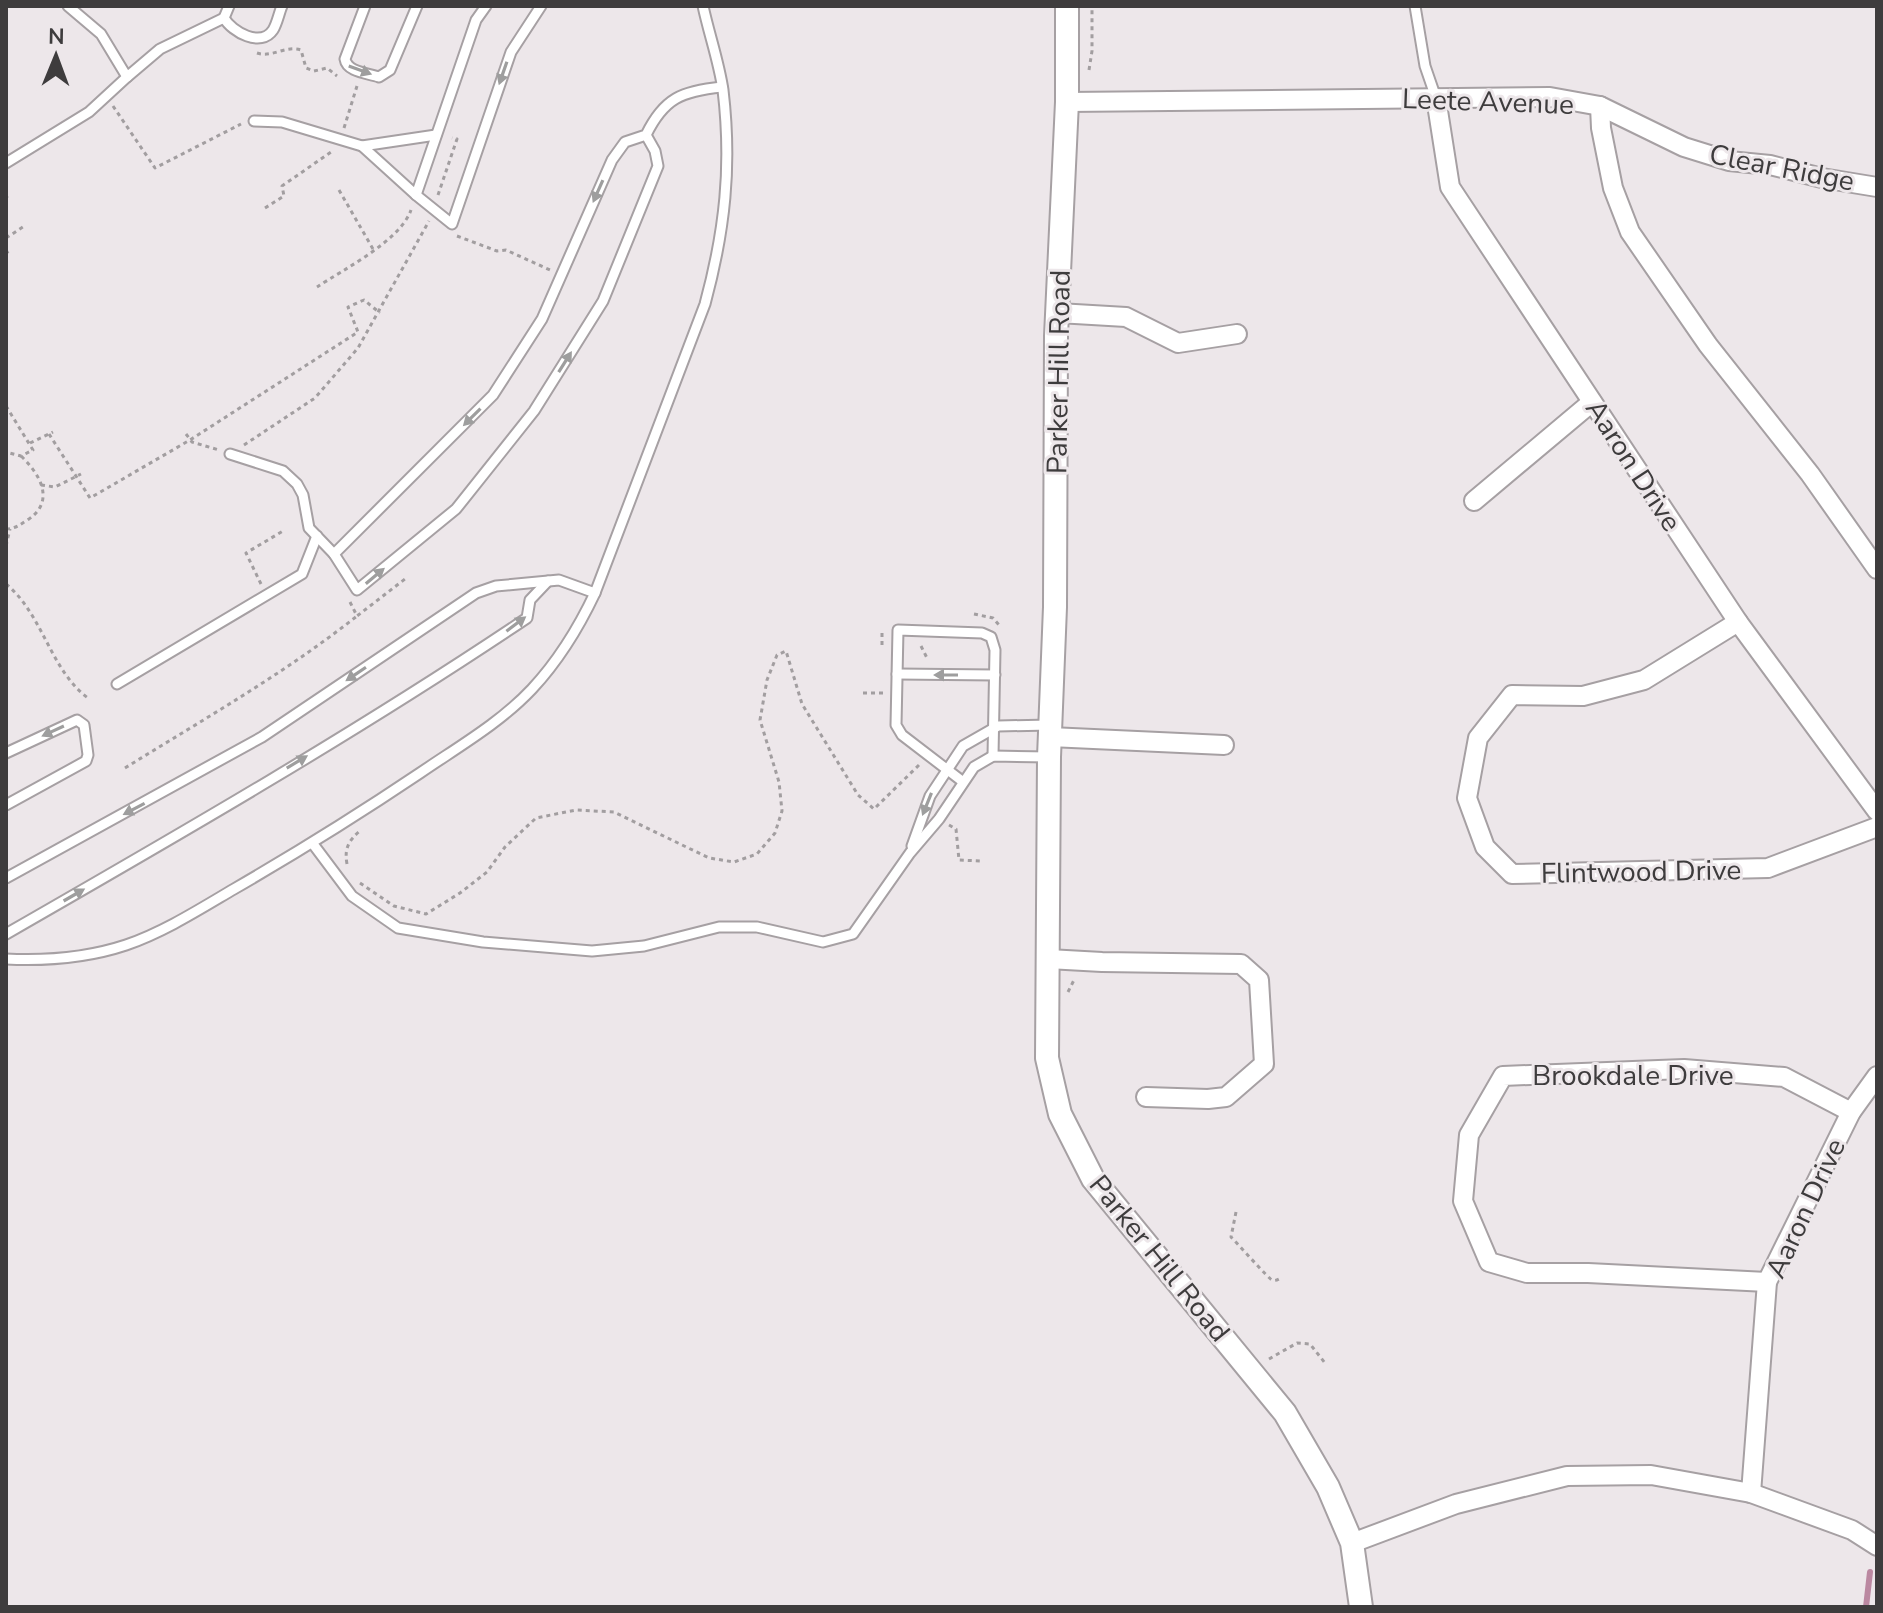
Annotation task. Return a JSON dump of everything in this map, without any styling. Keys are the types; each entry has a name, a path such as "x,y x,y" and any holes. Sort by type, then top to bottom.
{"street":[{"name":"Parker Hill Road","path":"1067,6 1067,102 1058,313 1047,1058 1060,1114 1093,1179 1285,1413 1328,1487 1352,1543 1361,1607"},
{"name":"Leete Avenue","path":"1067,102 1550,97 1600,106 1601,128 1613,188 1630,232 1708,345 1810,474 1877,569"},
{"name":"Aaron Drive","path":"1436,98 1450,187 1738,622 1877,811"},
{"name":"Clear Ridge","path":"1600,106 1684,147 1729,161 1770,165 1877,187"},
{"path":"1058,313 1126,317 1178,343 1237,334"},
{"path":"1474,501 1592,402"},
{"name":"Flintwood Drive","path":"1738,622 1644,680 1583,696 1512,695 1478,738 1467,798 1485,847 1512,874 1768,868 1877,827"},
{"path":"1050,740 1224,745"},
{"path":"1048,959 1241,964 1259,980 1264,1064 1226,1097 1146,1097"},
{"name":"Brookdale Drive","path":"1767,1282 1527,1273 1489,1262 1463,1201 1469,1135 1503,1076 1684,1069 1784,1077 1851,1112"},
{"name":"Aaron Drive","path":"1751,1493 1767,1282 1851,1112 1877,1076"},
{"path":"1352,1543 1456,1504 1567,1476 1651,1475 1751,1493 1852,1530 1877,1546"}],"lane":[{"path":"68,6 101,34 127,77"},
{"path":"6,163 89,112 160,49 224,18 229,6"},
{"path":"224,18 228,26 240,33 252,38 264,37 272,32 282,6"},
{"path":"365,6 345,64 379,77 390,70 417,6"},
{"path":"416,195 476,20 486,6"},
{"path":"362,146 448,225 511,52 541,6"},
{"path":"6,959 44,961 91,955 128,944 179,921 313,844 496,721 531,690 560,656 580,625 595,593 705,304 717,259 728,181 722,87 703,6"},
{"path":"1415,6 1425,66 1436,98"},
{"path":"334,554 493,395 542,319 612,160 625,142 646,135 656,113 673,100 693,90 722,87"},
{"path":"254,121 282,122 362,146 436,135"},
{"path":"230,454 283,471 297,484 303,495 309,528 334,554 357,590 456,509 534,411 603,301 658,166 655,151 646,135"},
{"path":"117,684 302,574 317,536"},
{"path":"6,878 262,737 476,593 496,586 559,580 595,593"},
{"path":"6,934 180,834 456,666 527,618 530,600 548,581"},
{"path":"962,781 902,735 896,725 898,630 982,633 991,637 995,650 993,756"},
{"path":"897,674 995,675"},
{"path":"6,753 77,720 84,725 86,761 6,805"},
{"path":"910,853 930,796 963,746 998,726 1050,740"},
{"path":"313,844 352,896 398,928 483,942 592,951 644,946 719,927 757,927 823,942 853,934 974,767 993,756 1050,740"}],"path":[{"path":"1088,76 1092,51 1092,6"},
{"path":"252,51 264,55 295,48 301,50 306,68 314,71 327,68 342,79"},
{"path":"265,208 284,196 282,186 344,141 358,85 350,82"},
{"path":"106,96 155,168 237,125 254,121"},
{"path":"436,135 457,139 437,197 447,210 448,225"},
{"path":"339,190 373,249"},
{"path":"317,287 389,239 408,217 416,195"},
{"path":"186,434 190,440 230,454 315,398 358,348 429,221 442,221 497,251 506,250 560,275"},
{"path":"6,238 26,225"},
{"path":"423,231 432,230"},
{"path":"6,250 9,255 6,256"},
{"path":"30,443 51,433 90,498 190,440 358,332 348,307 364,300 380,313"},
{"path":"6,406 33,450 21,456"},
{"path":"6,452 21,456 37,471 44,495 37,513 8,529 6,546"},
{"path":"41,485 55,487 81,474"},
{"path":"266,595 246,553 283,531"},
{"path":"6,584 23,603 63,672 88,698"},
{"path":"125,768 320,645 357,616"},
{"path":"920,642 935,675"},
{"path":"352,877 394,906 426,914 487,872 505,847 536,818 576,810 614,812 709,858 734,862 757,854 775,833 782,811 779,782 760,720 767,680 777,655 786,651 802,704 858,795 874,809 918,768 927,755"},
{"path":"863,693 897,694"},
{"path":"939,819 956,829 959,860 982,861"},
{"path":"347,866 345,853 350,840 361,830"},
{"path":"1236,1212 1231,1237 1268,1278 1279,1279"},
{"path":"1262,1363 1297,1343 1310,1344 1325,1363"}],"waterway":[{"path":"1866,1607 1870,1572"}]}
